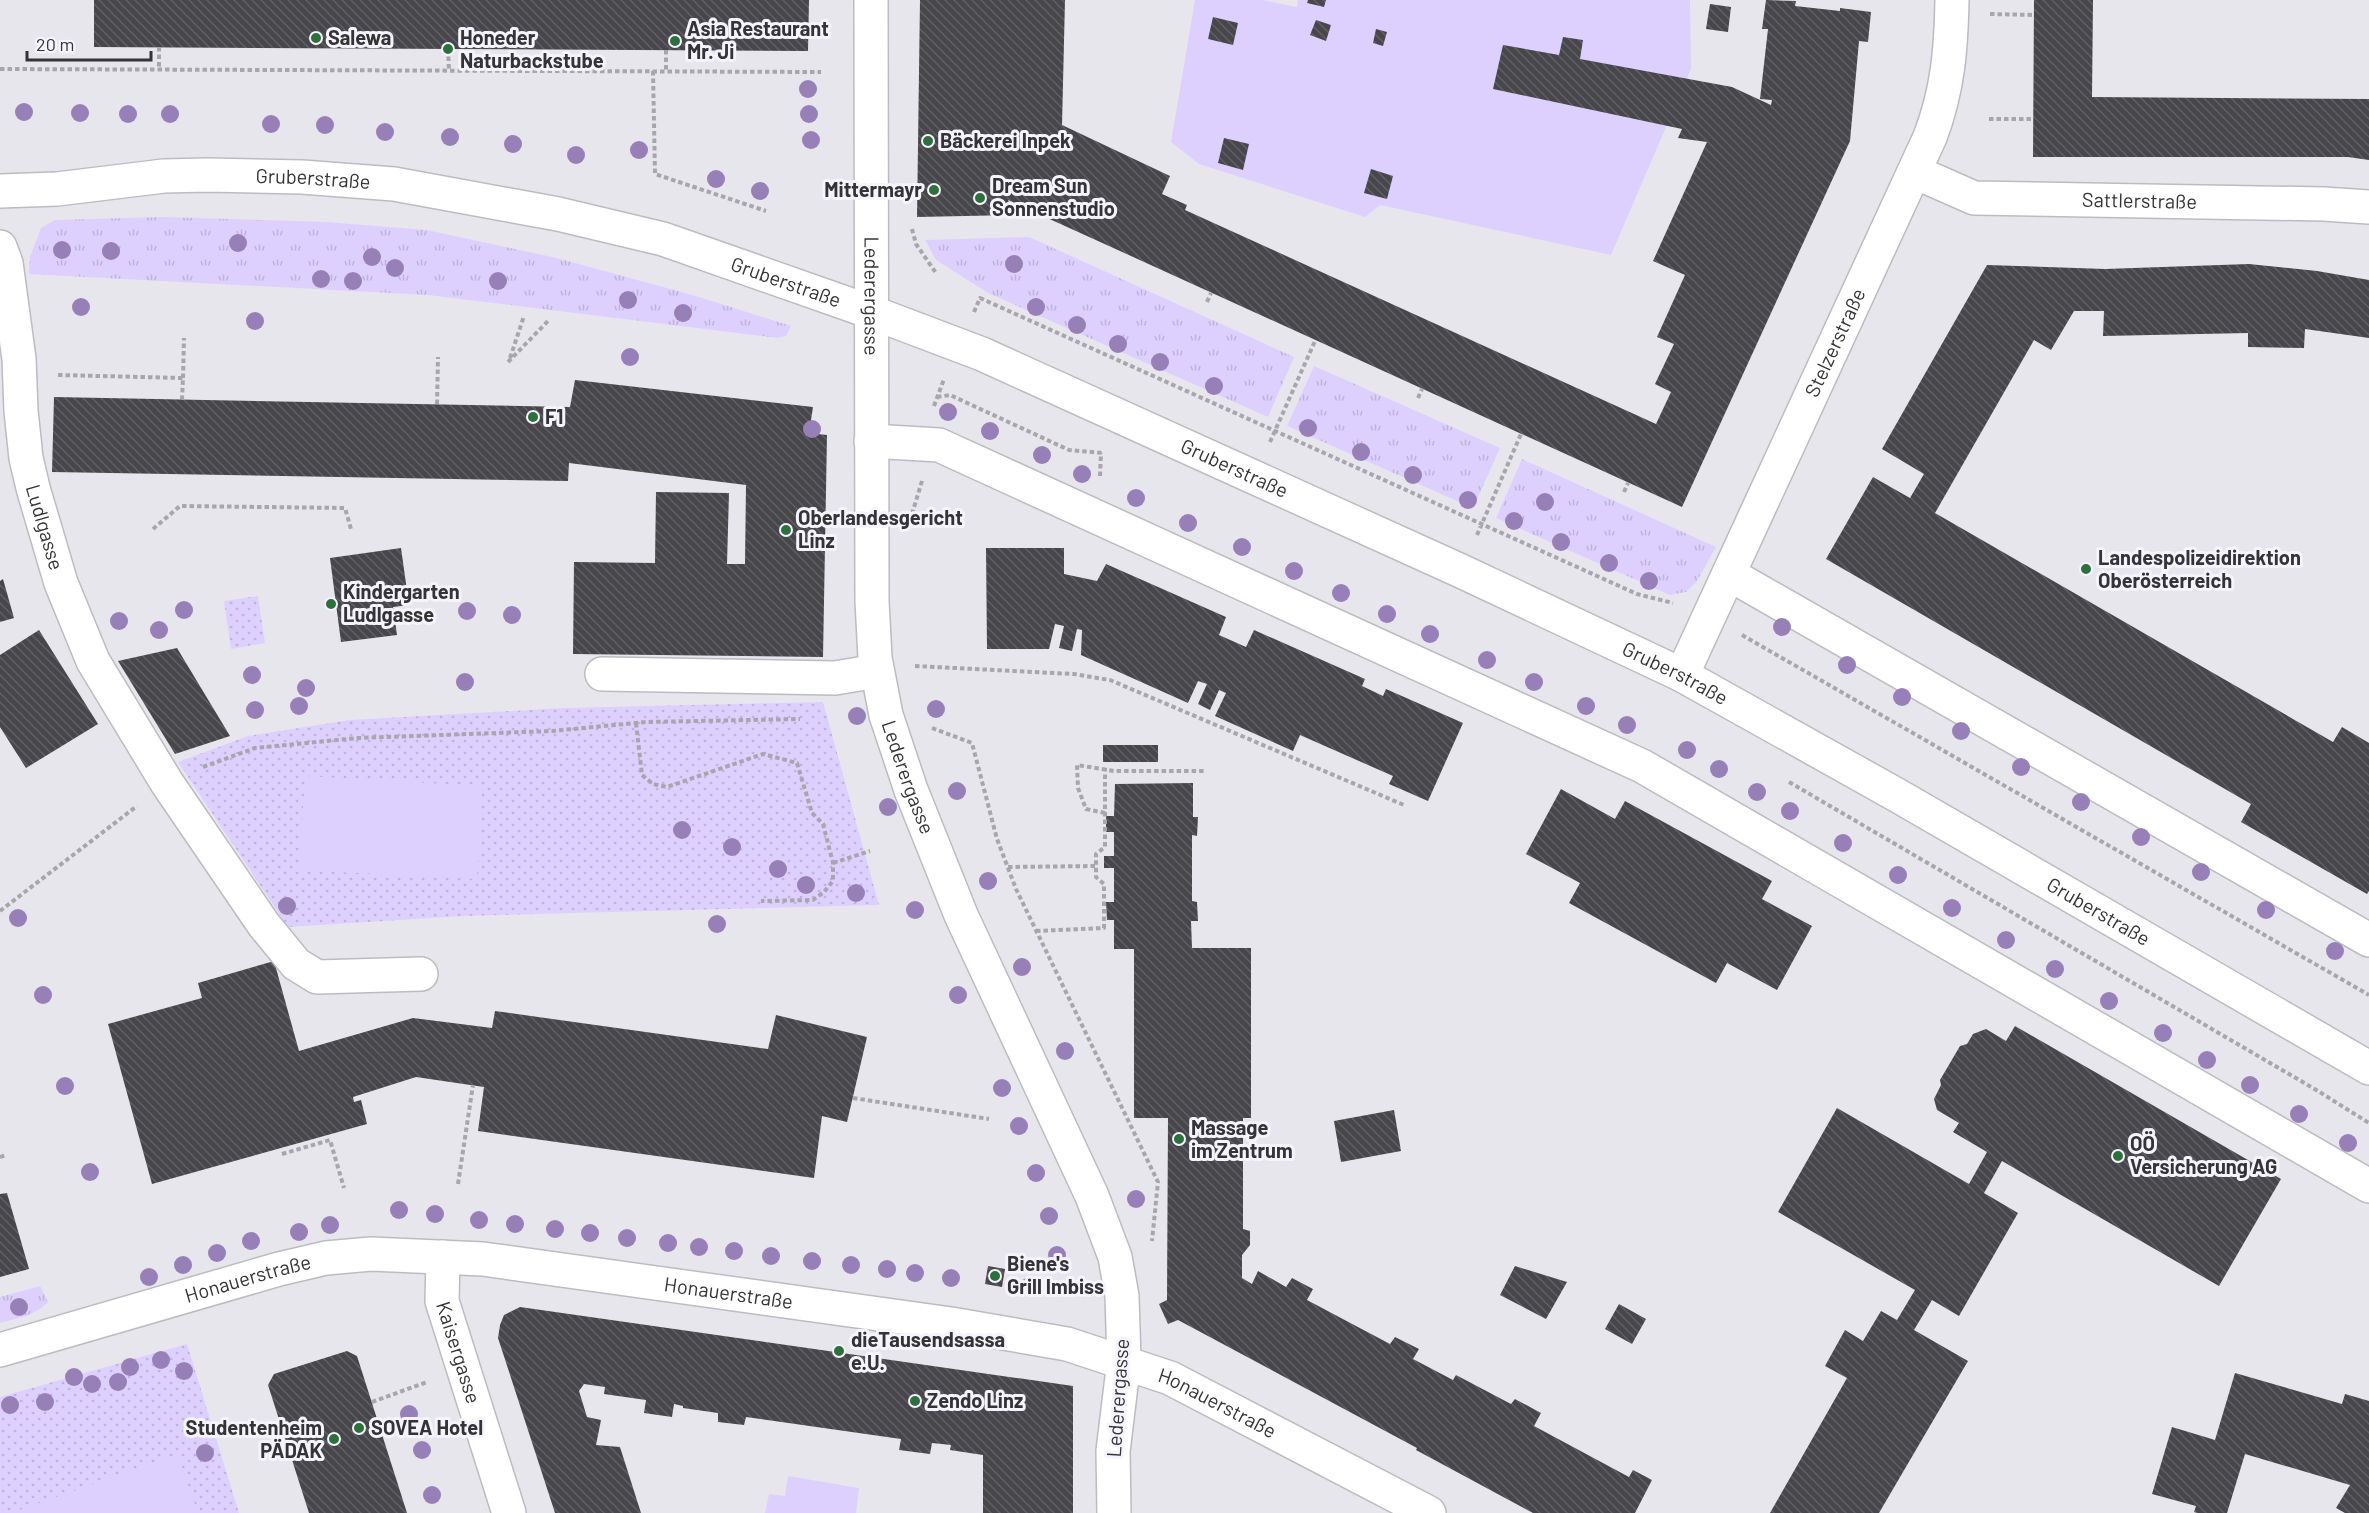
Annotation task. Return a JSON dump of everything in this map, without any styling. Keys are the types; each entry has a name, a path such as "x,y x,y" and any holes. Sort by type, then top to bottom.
{"street":[{"name":"Lederergasse","path":"871,0 872,600 877,671 886,715 933,848 960,915 1092,1196 1114,1257 1122,1296 1124,1361 1113,1451 1114,1513"},
{"name":"Stelzerstraße","path":"1682,675 1934,126 1945,91 1951,52 1952,0"},
{"name":"Sattlerstraße","path":"1914,172 1974,198 2324,204 2369,207"},
{"name":"Gruberstraße","path":"0,191 57,189 164,176 207,175 302,177 394,183 558,214 663,239 871,312 982,354 1461,571 1682,675 2369,1068"},
{"name":"Ludlgasse","path":"0,247 6,263 19,359 26,458 61,583 93,662 167,783 264,926 296,964 317,977 421,974"},
{"path":"871,441 939,445 1642,766 2369,1186"},
{"path":"1729,574 2369,940"},
{"path":"602,674 835,678 877,671"},
{"name":"Honauerstraße","path":"0,1350 268,1272 326,1258 371,1254 483,1259 951,1324 1067,1344 1170,1378 1429,1513"},
{"name":"Kaisergasse","path":"443,1257 442,1301 509,1513"}],"path":[{"path":"1989,14 2034,15"},
{"path":"159,48 159,69"},
{"path":"448,49 449,70"},
{"path":"666,50 666,71"},
{"path":"0,69 821,72"},
{"path":"653,71 655,174 766,211"},
{"path":"1989,119 2033,119"},
{"path":"911,226 916,244 936,273"},
{"path":"1207,302 1210,293"},
{"path":"525,316 508,362 548,321"},
{"path":"182,399 184,338"},
{"path":"1254,478 1315,341"},
{"path":"437,404 438,357"},
{"path":"55,375 183,378"},
{"path":"1418,398 1422,389"},
{"path":"936,397 950,395 1069,450 1112,454"},
{"path":"1461,571 1521,434"},
{"path":"1624,492 1628,483"},
{"path":"911,518 921,487"},
{"path":"153,529 180,506 345,508 351,529"},
{"path":"911,664 1074,674 1110,680 1404,805"},
{"path":"0,911 167,783 223,758 255,748 358,738 552,731 636,723 800,719"},
{"path":"636,723 642,775 653,784 667,787 763,754 797,763 812,813 823,824 833,863 833,881 813,900 761,901"},
{"path":"926,726 972,743 982,790 1008,867 1036,931 1158,1182 1151,1252"},
{"path":"1105,813 1086,809 1078,788 1077,765 1114,771 1205,771"},
{"path":"1036,931 1104,928 1104,884 1096,877 1096,854 1105,847 1105,768"},
{"path":"1784,779 2369,1123"},
{"path":"833,863 870,851"},
{"path":"1008,867 1096,866"},
{"path":"458,1184 473,1085"},
{"path":"853,1098 989,1119"},
{"path":"282,1154 330,1140 344,1188"},
{"path":"0,1157 6,1155"},
{"path":"372,1402 427,1382"}],"green space":[{"path":"1195,0 1263,0 1297,7 1298,0 1690,0 1691,69 1611,255 1380,205 1365,217 1199,164 1171,142"},
{"path":"162,217 326,222 427,230 557,258 696,296 791,326 786,336 778,338 428,295 29,274 30,257 41,228 55,220"},
{"path":"1029,237 1294,357 1268,417 988,293 936,260 925,240"},
{"path":"1314,366 1500,448 1473,508 1287,426"},
{"path":"1522,459 1716,547 1697,581 1686,592 1670,595 1496,518"},
{"path":"258,596 265,643 231,649 224,601"},
{"path":"823,702 879,905 463,916 288,927 178,762 248,736 350,720 565,708"},
{"path":"305,776 482,786 477,879 299,870"},
{"path":"40,1286 48,1302 43,1307 26,1316 0,1323 0,1297"},
{"path":"187,1344 239,1513 0,1513 0,1397"},
{"path":"178,1455 198,1513 10,1513"},
{"path":"788,1476 859,1488 856,1513 765,1513 769,1494 785,1496"}],"building":[{"path":"94,0 809,0 808,51 94,47"},
{"path":"920,0 1065,0 1062,125 1170,176 1162,194 1187,205 1185,210 1656,424 1671,392 1655,384 1674,344 1657,337 1685,275 1653,261 1707,142 1678,138 1682,129 1493,89 1503,45 1559,55 1563,37 1583,40 1580,59 1732,87 1771,105 1772,100 1760,99 1768,29 1762,29 1766,0 1796,1 1795,6 1871,12 1868,42 1859,41 1850,141 1682,507 1008,200 1013,215 917,217"},
{"path":"1308,0 1326,0 1324,7 1307,3"},
{"path":"2034,0 2093,0 2092,97 2369,99 2369,160 2348,157 2033,157"},
{"path":"1710,4 1731,7 1728,32 1706,29"},
{"path":"1213,17 1238,23 1233,45 1208,39"},
{"path":"1316,20 1331,25 1326,41 1310,35"},
{"path":"1376,29 1387,32 1383,46 1373,43"},
{"path":"1224,138 1249,144 1243,170 1218,163"},
{"path":"1371,169 1393,176 1387,199 1364,193"},
{"path":"2249,264 2317,271 2369,280 2369,338 2305,329 2304,348 2248,347 2248,333 2103,336 2104,311 2074,311 2051,350 2034,340 1935,513 2333,742 2342,727 2369,743 2369,891 2367,894 2241,822 2251,804 1826,559 1873,477 1910,498 1924,474 1882,449 1987,265 2105,269"},
{"path":"575,380 813,407 809,433 827,435 823,657 573,654 574,562 655,563 656,492 729,493 727,564 745,564 746,485 569,463 568,481 52,472 54,397 570,407"},
{"path":"401,548 409,605 393,607 397,635 341,642 330,558"},
{"path":"986,548 1064,548 1064,574 1097,581 1106,564 1226,617 1219,635 1246,647 1254,630 1365,679 1362,686 1383,696 1386,689 1463,723 1428,801 1389,784 1393,776 1300,735 1293,751 1215,716 1226,693 1219,690 1210,710 1198,704 1207,684 1198,681 1188,703 1081,655 1082,630 1077,629 1072,651 1059,648 1064,626 1055,624 1049,649 987,649"},
{"path":"3,579 14,618 0,622 0,581"},
{"path":"39,630 98,724 26,768 0,727 0,655"},
{"path":"177,648 230,736 175,754 118,661"},
{"path":"1103,745 1158,745 1158,762 1103,762"},
{"path":"1193,783 1193,817 1198,817 1197,836 1192,835 1192,901 1197,902 1198,921 1191,921 1192,948 1251,948 1251,1118 1243,1118 1243,1229 1250,1231 1250,1245 1242,1255 1242,1278 1252,1284 1258,1271 1286,1287 1292,1278 1313,1289 1307,1300 1390,1344 1395,1337 1419,1349 1413,1359 1453,1380 1456,1375 1511,1404 1515,1399 1541,1413 1534,1426 1629,1477 1633,1470 1652,1480 1635,1513 1533,1513 1178,1320 1168,1324 1159,1304 1167,1300 1168,1118 1134,1118 1134,949 1114,949 1114,920 1107,920 1106,902 1114,902 1114,868 1104,868 1104,856 1114,856 1114,832 1106,832 1106,816 1114,816 1115,784"},
{"path":"1561,789 1615,819 1625,801 1772,881 1762,899 1812,926 1777,990 1727,963 1716,983 1569,903 1580,883 1526,854"},
{"path":"274,961 299,1051 413,1018 492,1028 495,1011 768,1049 776,1015 867,1037 847,1122 822,1116 814,1178 478,1131 484,1087 416,1077 353,1097 354,1102 361,1100 367,1124 152,1184 108,1024 202,998 198,983"},
{"path":"2015,1026 2281,1179 2219,1286 2002,1161 1984,1193 2018,1213 1959,1316 1932,1300 1914,1330 1968,1361 1879,1513 1770,1513 1847,1378 1825,1366 1845,1330 1863,1341 1881,1311 1897,1320 1915,1290 1778,1212 1837,1108 1969,1184 1987,1152 1953,1132 1959,1123 1937,1110 1934,1099 1941,1085 1940,1080 1960,1046 1967,1044 1973,1034 1986,1029 2006,1041"},
{"path":"1394,1110 1401,1151 1341,1162 1334,1121"},
{"path":"7,1193 29,1269 0,1277 0,1194"},
{"name":"Biene's Grill Imbiss","path":"988,1266 1005,1269 1002,1287 985,1284"},
{"path":"1515,1266 1567,1282 1546,1319 1500,1295"},
{"path":"1619,1304 1646,1319 1632,1344 1605,1329"},
{"path":"520,1307 1073,1386 1073,1513 983,1513 983,1455 950,1450 951,1445 932,1443 930,1454 899,1450 901,1439 746,1417 744,1425 718,1422 718,1413 683,1408 683,1406 674,1404 672,1417 644,1413 646,1400 604,1394 605,1387 584,1384 579,1391 587,1417 601,1420 596,1445 620,1447 641,1513 555,1513 498,1338 504,1315"},
{"name":"Studentenheim PÄDAK","path":"347,1351 357,1356 407,1513 309,1513 268,1385 274,1374"},
{"path":"2235,1373 2342,1404 2345,1394 2369,1401 2369,1513 2345,1513 2336,1508 2350,1485 2245,1454 2227,1513 2197,1513 2194,1512 2196,1506 2152,1494 2172,1427 2215,1440"}],"place":[{"name":"Salewa","path":"316,38"},
{"name":"Asia Restaurant Mr. Ji","path":"675,41"},
{"name":"Honeder Naturbackstube","path":"448,49"},
{"name":"Bäckerei Inpek","path":"928,141"},
{"name":"Mittermayr","path":"934,190"},
{"name":"Dream Sun Sonnenstudio","path":"980,198"},
{"name":"F1","path":"533,417"},
{"name":"Oberlandesgericht Linz","path":"786,530"},
{"name":"Landespolizeidirektion Oberösterreich","path":"2086,569"},
{"name":"Kindergarten Ludlgasse","path":"331,604"},
{"name":"Massage im Zentrum","path":"1179,1139"},
{"name":"OÖ Versicherung AG","path":"2118,1156"},
{"name":"Biene's Grill Imbiss","path":"995,1276"},
{"name":"dieTausendsassa e.U.","path":"839,1351"},
{"name":"Zendo Linz","path":"915,1401"},
{"name":"SOVEA Hotel","path":"359,1428"},
{"name":"Studentenheim PÄDAK","path":"334,1439"}]}
